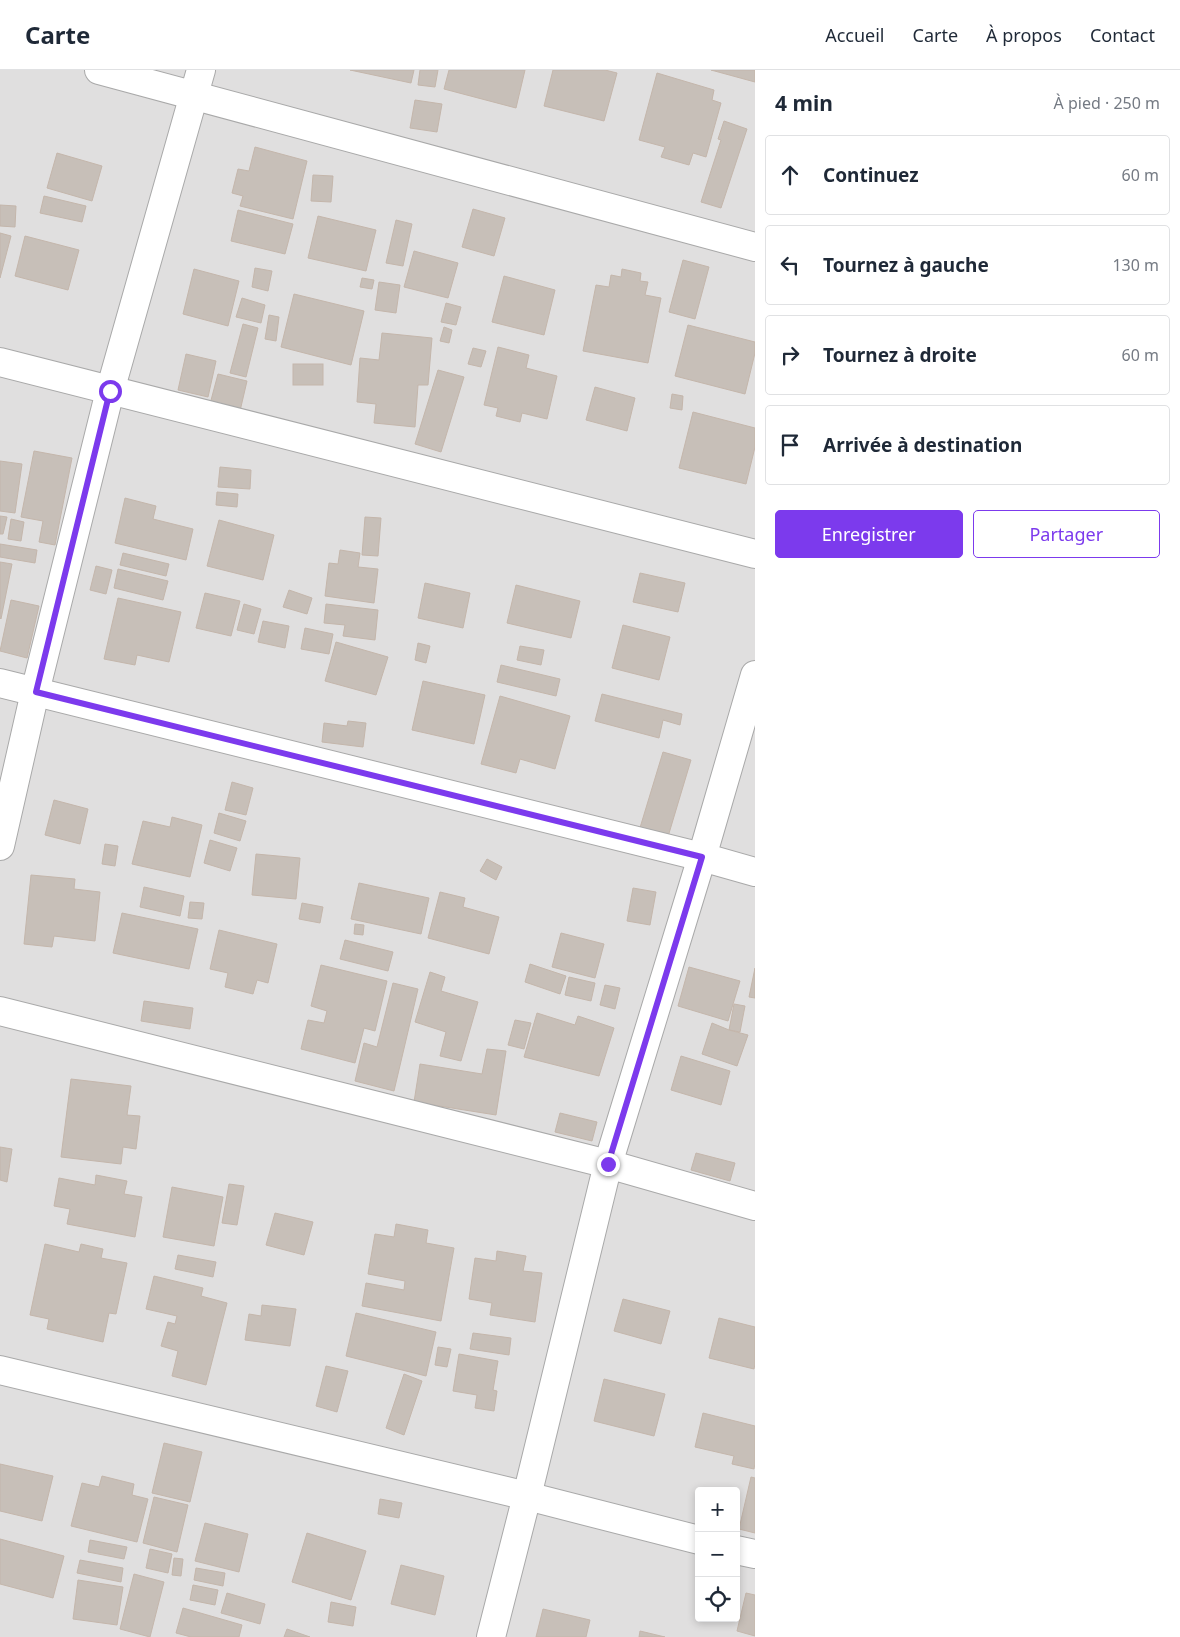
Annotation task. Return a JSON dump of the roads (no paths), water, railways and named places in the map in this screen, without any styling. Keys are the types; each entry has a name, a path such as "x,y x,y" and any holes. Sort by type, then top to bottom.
{"street":[{"path":"99,70 197,83 755,247"},
{"path":"0,846 110,391 197,83"},
{"path":"0,362 755,554"},
{"path":"490,1637 528,1496 608,1164 702,857 755,675"},
{"path":"0,683 702,857 755,872"},
{"path":"0,1011 608,1164 755,1206"},
{"path":"0,1370 528,1496 695,1539"},
{"path":"740,1551 755,1554"}]}
